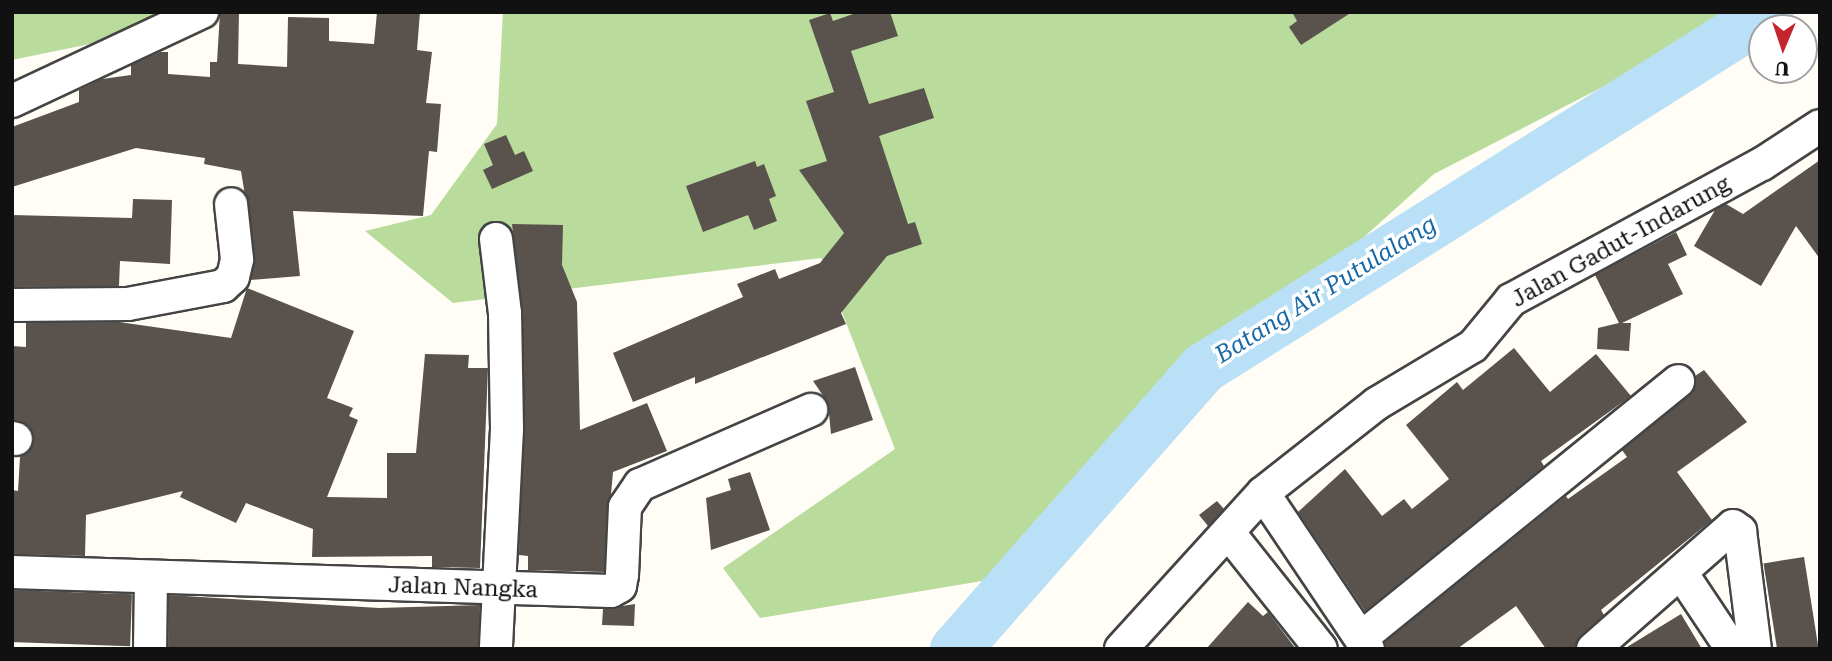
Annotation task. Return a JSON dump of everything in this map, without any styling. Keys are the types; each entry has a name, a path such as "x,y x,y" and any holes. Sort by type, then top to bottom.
{"street":[{"path":"12,101 202,12"},
{"name":"Jalan Gadut-Indarung","path":"1121,649 1263,493 1376,404 1473,346 1511,300 1762,164 1820,126"},
{"path":"12,305 128,304 223,286 233,277 237,259 230,204"},
{"path":"496,239 505,313 506,416 496,649"},
{"path":"1263,493 1365,643 1678,381"},
{"name":"Jalan Nangka","path":"12,572 499,590 611,591 620,586 622,575 625,507 640,485 811,410"},
{"path":"1594,649 1682,574 1728,528 1737,528 1755,649"},
{"path":"1228,532 1321,649"},
{"path":"1682,574 1732,649"},
{"path":"150,649 151,577"}],"green space":[{"path":"12,12 245,12 12,60"},
{"path":"503,12 1748,12 1434,174 982,581 760,618 723,568 895,449 821,258 453,303 365,231 431,215 497,124"}],"building":[{"path":"220,12 239,12 238,64 287,67 288,17 329,18 329,41 374,44 377,12 420,12 417,50 432,52 426,103 441,104 437,152 429,151 423,216 293,211 300,276 251,280 255,257 241,171 204,164 205,158 136,148 12,187 12,127 79,102 79,90 102,79 131,75 131,65 160,52 168,52 168,74 210,77 210,62 217,62"},
{"path":"859,12 890,12 898,36 851,51 869,104 924,88 934,118 879,136 908,224 915,222 922,244 887,256 841,313 846,324 695,384 695,377 633,402 613,353 743,297 737,284 775,269 779,279 820,263 844,233 799,170 827,161 806,101 834,92 809,20 830,13 833,21"},
{"path":"1292,12 1352,12 1301,45 1289,27 1297,21"},
{"path":"506,135 515,155 524,151 533,171 492,189 483,170 493,165 484,144"},
{"path":"1820,160 1820,259 1796,226 1761,286 1694,246 1715,210 1726,204 1743,214"},
{"path":"755,161 757,167 764,164 776,196 769,199 777,221 754,230 748,215 703,232 686,186"},
{"path":"133,199 172,200 170,264 120,261 119,286 12,287 12,215 132,218"},
{"path":"512,224 563,225 562,265 577,302 580,430 647,403 667,451 613,472 604,572 528,570 528,556 519,555 523,313"},
{"path":"1676,232 1687,255 1668,264 1683,294 1622,323 1631,323 1629,351 1597,349 1598,328 1619,323 1595,275"},
{"path":"247,288 354,331 327,398 353,408 349,416 358,420 327,497 387,498 387,453 416,453 425,354 469,355 468,368 488,368 480,568 432,567 432,556 312,557 313,529 246,503 236,523 180,497 183,491 86,515 85,556 12,554 12,490 18,491 20,457 34,443 29,426 12,420 12,346 26,347 26,323 119,322 231,338"},
{"path":"1514,348 1550,392 1596,354 1631,396 1541,461 1544,466 1365,611 1298,512 1345,469 1382,516 1404,499 1412,509 1449,479 1406,425 1457,382 1463,390"},
{"path":"855,367 873,420 831,434 828,403 813,381"},
{"path":"1704,370 1747,422 1677,472 1712,520 1601,610 1604,615 1580,636 1575,649 1546,649 1516,606 1457,649 1386,649 1385,642 1566,496 1568,499 1627,457 1622,450 1690,395 1695,376"},
{"path":"750,472 770,530 711,550 706,498 731,490 728,479"},
{"path":"1217,501 1224,509 1208,526 1199,515"},
{"path":"1804,557 1819,649 1777,649 1764,563"},
{"path":"12,590 132,594 130,646 12,642"},
{"path":"169,595 379,608 480,605 478,649 168,649"},
{"path":"1248,602 1263,616 1268,612 1296,649 1206,649"},
{"path":"635,604 634,626 602,625 603,609"},
{"path":"1681,614 1702,649 1621,649 1627,647"}],"waterway":[{"name":"Batang Air Putulalang","path":"955,649 1204,367 1768,12"}]}
